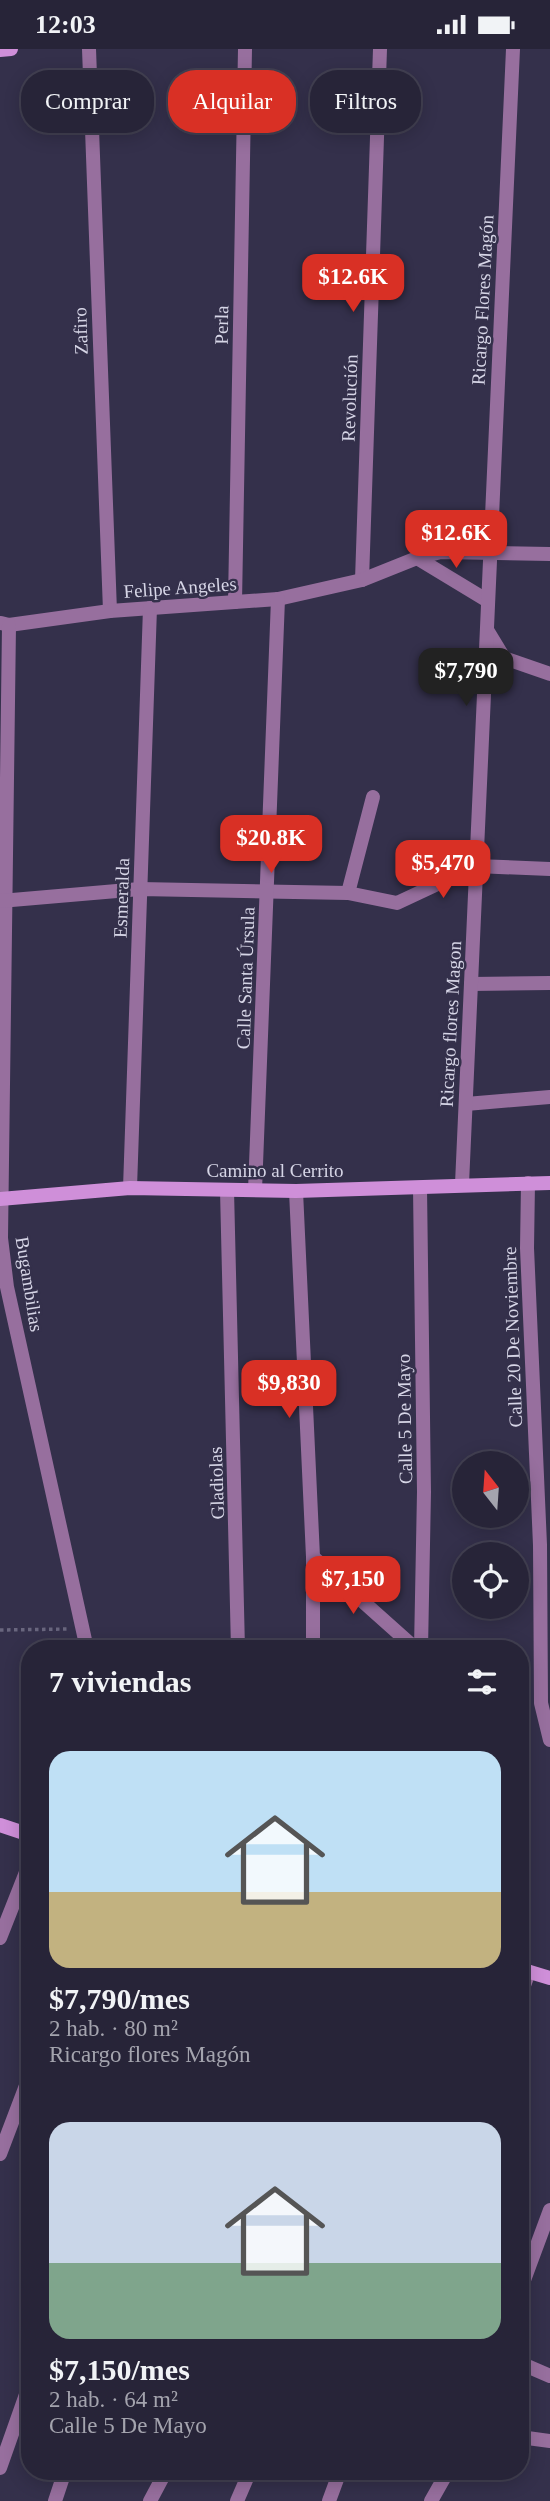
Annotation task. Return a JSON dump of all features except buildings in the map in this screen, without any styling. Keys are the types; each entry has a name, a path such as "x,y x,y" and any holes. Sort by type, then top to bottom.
{"main road":[{"path":"0,50 10,49"},
{"name":"Camino al Cerrito","path":"1,1199 130,1188 296,1191 550,1183"},
{"path":"0,1825 21,1832"},
{"path":"529,1972 550,1978"}],"street":[{"name":"Zafiro","path":"89,49 110,611"},
{"name":"Perla","path":"235,602 245,49"},
{"name":"Revolución","path":"362,580 380,49"},
{"name":"Ricargo Flores Magón","path":"491,552 513,49"},
{"name":"Felipe Angeles","path":"3,627 110,611 278,599 362,580 417,558 441,552 550,554"},
{"path":"476,866 491,552"},
{"path":"417,558 488,601"},
{"name":"Calle Santa Úrsula","path":"256,1191 278,599"},
{"name":"Esmeralda","path":"130,1188 150,608"},
{"name":"Bugambilias","path":"3,627 1,1238 7,1287 86,1640"},
{"path":"487,630 504,658 550,674"},
{"path":"348,893 373,797"},
{"path":"3,900 140,889 348,893 397,903 476,866 550,869"},
{"name":"Ricargo flores Magon","path":"462,1184 476,866"},
{"path":"471,984 550,983"},
{"path":"466,1104 550,1097"},
{"name":"Calle 20 De Noviembre","path":"528,1183 527,1248 540,1545 541,1703 550,1740"},
{"name":"Calle 5 De Mayo","path":"419,1640 424,1492 420,1188"},
{"name":"Gladiolas","path":"227,1190 239,1640"},
{"path":"296,1191 313,1557 313,1640"},
{"path":"313,1557 409,1640"},
{"path":"0,1938 21,1885"},
{"path":"0,2154 21,2108"},
{"path":"529,2267 550,2210"},
{"path":"529,2367 550,2376"},
{"path":"0,2468 21,2408"},
{"path":"529,2438 550,2441"},
{"path":"55,2501 62,2480"},
{"path":"150,2501 161,2480"},
{"path":"237,2501 246,2480"},
{"path":"329,2501 337,2480"},
{"path":"432,2501 443,2480"}],"path":[{"path":"0,1630 83,1629"}]}
